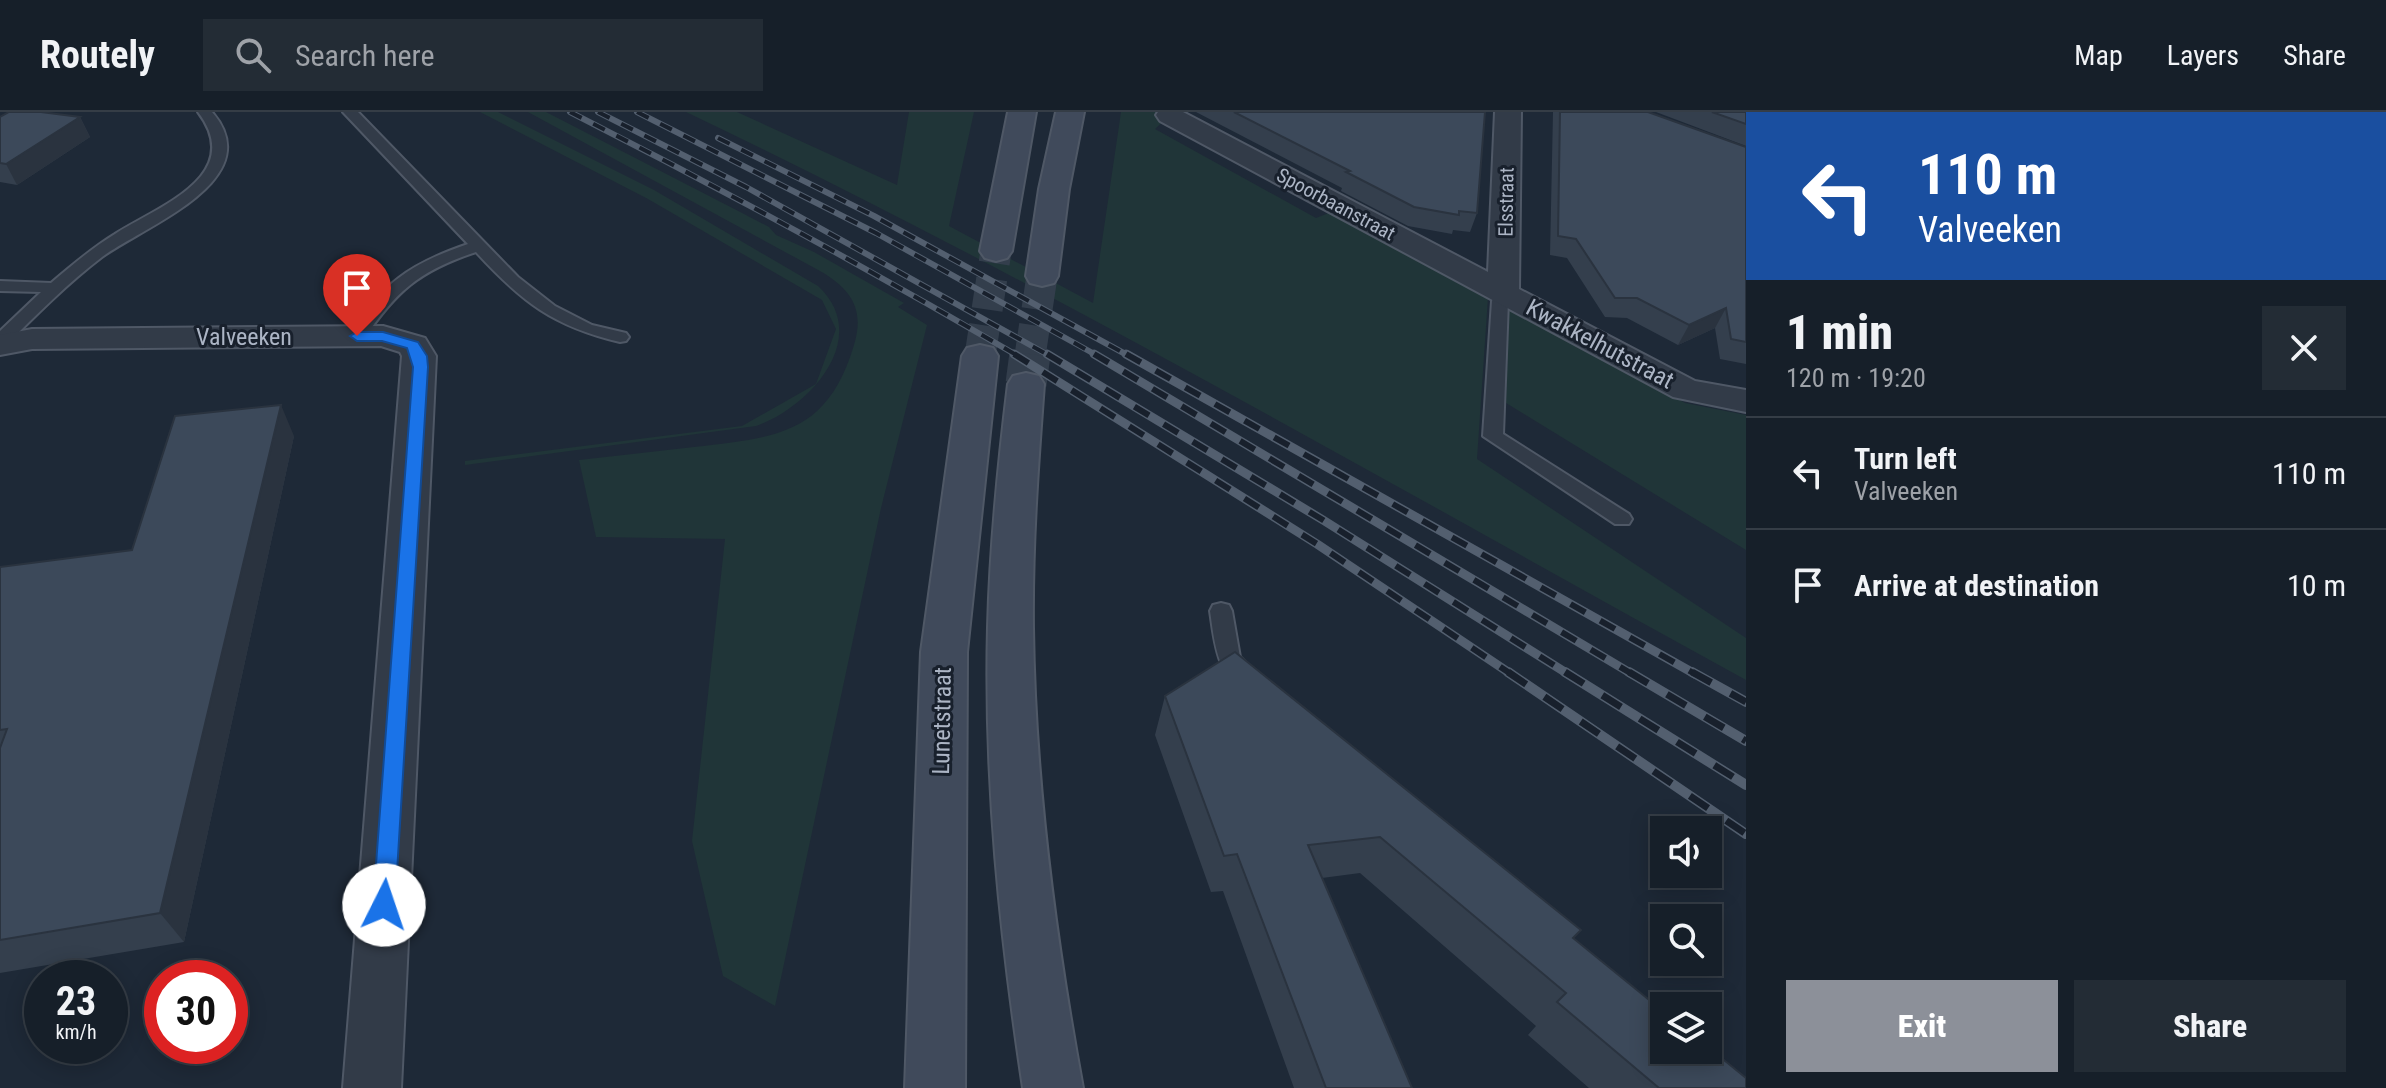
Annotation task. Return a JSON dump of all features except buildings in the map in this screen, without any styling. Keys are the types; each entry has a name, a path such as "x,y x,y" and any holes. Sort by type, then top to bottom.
{"main road":[{"path":"996,251 1022,112"},
{"path":"1042,276 1054,189 1070,112"},
{"name":"Lunetstraat","path":"935,1088 944,652 980,356"},
{"path":"1026,384 1012,562 1012,668 1017,798 1039,1009 1053,1088"}],"street":[{"name":"Elsstraat","path":"1503,293 1508,112"},
{"name":"Spoorbaanstraat","path":"1169,115 1503,293"},
{"name":"Kwakkelhutstraat","path":"1503,293 1685,390 1746,401"},
{"name":"Valveeken","path":"0,343 32,339 383,336 413,345 419,356 372,1088"}],"lane":[{"path":"0,343 55,288 117,239 179,202 208,179 217,164 220,145 215,125 205,112"},
{"path":"350,112 512,281 549,310 586,329 620,337"},
{"path":"357,336 392,286 421,267 479,246"},
{"path":"0,286 55,288"},
{"path":"1503,293 1494,386 1493,436 1622,519"},
{"path":"1221,611 1229,661 1265,691"}],"green space":[{"path":"480,112 498,112 654,190 818,286 833,306 839,327 837,348 816,384 836,329 822,300 648,199"},
{"path":"528,112 546,112 769,227 776,235 814,252 904,303 898,307 927,325 881,508 775,1006 723,976 692,841 725,539 596,537 579,460 750,440 795,426 829,398 843,375 857,332 856,311 853,301 840,285 820,271"},
{"path":"686,112 737,112 897,185 909,112 974,112 949,226 1093,303 1121,112 1173,112 1155,129 1316,218 1334,211 1488,297 1477,459 1746,638 1746,680 1088,317 821,178"},
{"path":"1509,306 1685,403 1746,415 1746,550 1506,403"},
{"path":"816,384 776,417 756,426 465,465 465,461 742,426"}],"tunnel":[{"path":"980,356 996,251"},
{"path":"1030,356 1042,276"},
{"path":"1026,384 1030,354"}],"railway":[{"path":"570,112 796,231 1018,356"},
{"path":"598,112 746,187 1050,356"},
{"path":"637,112 876,233 1098,356"},
{"path":"718,138 874,216 1129,356"},
{"path":"1014,354 1317,544 1511,674"},
{"path":"1047,354 1323,520 1568,674"},
{"path":"1094,354 1632,674"},
{"path":"1126,354 1695,674"},
{"path":"1508,672 1746,834"},
{"path":"1565,672 1746,785"},
{"path":"1629,672 1746,741"},
{"path":"1692,672 1746,702"}],"route":[{"path":"357,336 383,336 413,345 420,367 384,905"}]}
